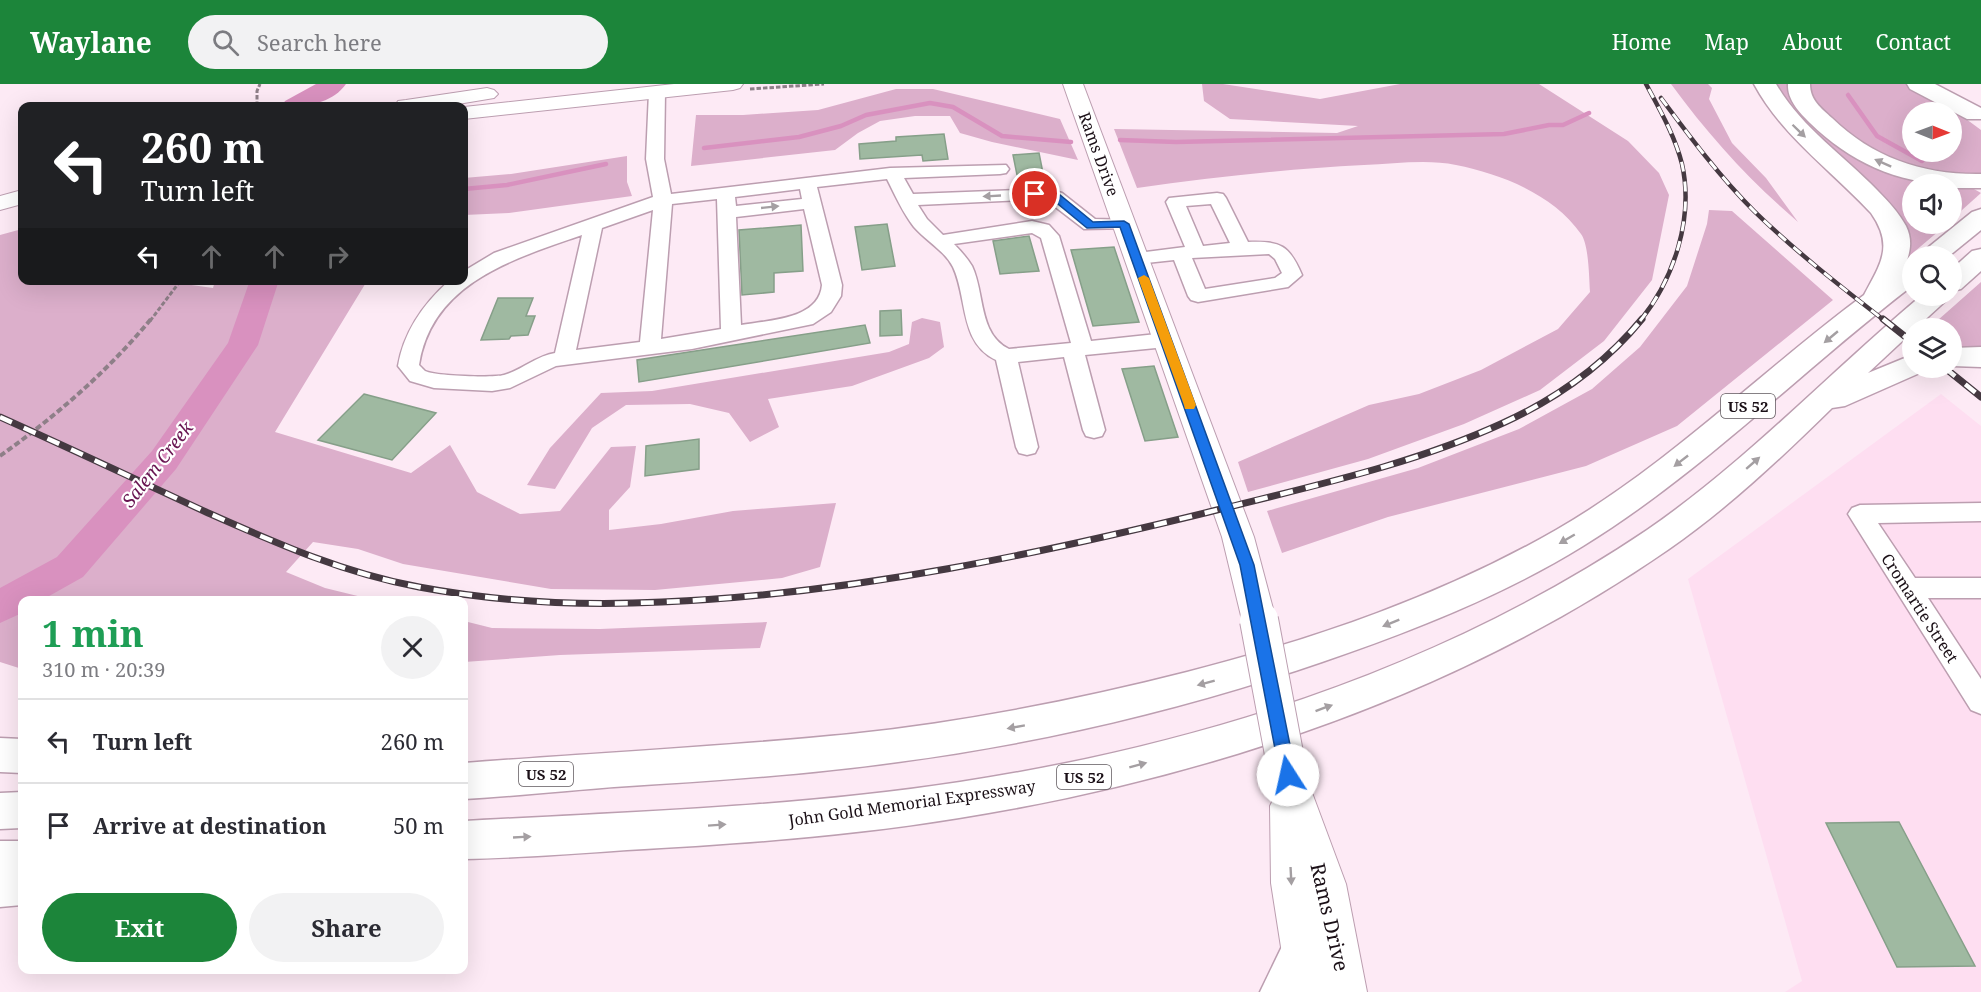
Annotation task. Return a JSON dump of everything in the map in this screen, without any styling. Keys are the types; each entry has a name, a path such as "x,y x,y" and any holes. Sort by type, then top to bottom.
{"highway":[{"path":"1765,84 1784,116 1878,205 1895,229 1898,237 1896,254 1876,299"},
{"path":"1799,84 1800,95 1819,119 1875,160 1922,177 1954,182 1981,181"},
{"path":"1918,84 1979,110"},
{"path":"1938,84 1979,110"},
{"path":"1964,84 1979,110"},
{"path":"1946,246 1981,217"},
{"path":"1962,274 1981,257"},
{"name":"US 52","path":"468,781 853,751 1023,726 1174,691 1260,668 1344,641 1457,596 1515,568 1569,539 1617,509 1699,447 1876,299 1902,280"},
{"name":"John Gold Memorial Expressway","path":"468,840 765,823 948,802 1115,770 1279,725 1354,698 1493,635 1608,572 1658,539 1703,506 1817,407 1866,358 1926,306"},
{"path":"1962,357 1981,357"},
{"path":"1817,407 1902,369"},
{"path":"0,755 18,756"},
{"path":"468,764 629,767"},
{"path":"0,811 18,810"},
{"path":"0,861 18,860"},
{"path":"0,887 18,885"}],"main road":[{"path":"435,102 563,84"},
{"path":"468,110 634,84"},
{"path":"468,111 733,84"},
{"name":"Rams Drive","path":"1073,84 1238,537 1259,620 1288,775 1326,885 1346,992"},
{"path":"0,187 18,183"},
{"path":"0,203 18,198"},
{"name":"Rams Drive","path":"1288,775 1291,883 1309,992"}],"street":[{"path":"650,347 663,200 655,159 657,92"},
{"path":"727,202 807,183 893,173 1000,169"},
{"path":"893,173 924,228 962,265 981,334 987,346 994,353 1006,356 1166,340"},
{"path":"457,285 447,293 422,323 410,347 408,366 417,376 451,383 492,384 510,381 552,360 732,334 806,319 824,307 831,296 832,285 807,183"},
{"path":"908,200 1046,194 1056,197 1091,225 1124,224"},
{"path":"1137,258 1189,253 1272,247 1284,255 1292,275 1281,283 1198,296 1189,253 1175,202 1217,198 1242,249"},
{"path":"468,277 501,257 663,200 813,203"},
{"path":"727,202 732,334"},
{"path":"564,358 594,224"},
{"path":"938,241 1032,226 1042,229 1050,236 1078,349 1094,430"},
{"path":"1006,356 1027,447"},
{"name":"Cromartie Street","path":"1981,513 1860,514 1981,702"},
{"path":"1907,588 1981,588"},
{"path":"1276,992 1301,942"}],"path":[{"path":"258,102 257,91 260,84"},
{"path":"0,456 77,396 115,362 140,335 177,285"}],"shaded area":[{"path":"1202,84 1223,84 1320,99 1400,84 1539,84 1628,141 1659,173 1669,195 1652,280 1604,341 1540,390 1464,424 1368,459 1248,492 1238,462 1369,405 1419,394 1481,370 1558,329 1590,292 1588,262 1586,246 1581,234 1569,220 1541,197 1508,180 1445,163 1422,162 1336,167 1250,174 1137,188 1114,129 1337,133 1358,126 1230,119 1204,101"},
{"path":"1671,84 1708,84 1712,88 1709,99 1732,143 1766,178 1798,222 1730,157"},
{"path":"1773,84 1791,84 1791,92 1905,174 1902,174 1902,234 1935,234 1921,246 1905,246 1794,119"},
{"path":"1809,84 1908,84 1943,102 1902,102 1902,162 1962,162 1962,116 1981,130 1981,176 1944,174 1881,158 1816,108"},
{"path":"896,89 933,89 1060,119 1078,160 960,133 950,116 915,116 880,121 858,133 835,150 691,166 696,115 743,115 818,110"},
{"path":"627,156 627,182 632,196 509,213 468,215 468,178 511,174"},
{"path":"1962,188 1974,189 1981,193 1962,210"},
{"path":"1709,210 1732,211 1833,300 1677,426 1586,466 1388,517 1282,553 1267,511 1418,468 1519,429 1592,389 1640,347 1687,286 1707,224"},
{"path":"18,230 18,285 192,285 213,288 214,285 365,285 275,432 411,473 450,445 477,492 520,514 560,511 611,447 636,446 630,487 609,510 609,530 661,524 733,511 836,503 820,567 782,578 655,590 551,589 403,564 358,549 313,542 286,572 325,588 358,596 18,596 18,668 0,662 0,235"},
{"path":"1981,282 1981,351 1962,351 1962,318 1940,318 1954,306 1962,306 1962,299"},
{"path":"922,318 940,322 944,347 929,358 852,386 768,399 779,427 750,442 729,413 690,404 626,405 592,428 555,489 527,485 550,448 601,393 652,391 889,352 909,344 912,322"},
{"path":"1941,394 1981,426 1981,992 1785,992 1802,981 1688,579"},
{"path":"468,622 492,628 600,629 767,622 760,648 560,655 468,662"}],"building":[{"path":"944,134 948,159 923,161 922,155 860,159 859,144 896,141 896,137"},
{"path":"1039,153 1043,173 1017,175 1013,155"},
{"path":"887,224 895,266 862,270 855,227"},
{"path":"801,225 803,271 774,273 774,292 742,295 739,230"},
{"path":"1029,236 1039,271 1000,274 993,241"},
{"path":"1114,247 1139,322 1093,326 1071,250"},
{"path":"498,298 533,298 526,316 535,316 528,335 511,336 509,339 481,340"},
{"path":"901,310 902,335 880,336 880,311"},
{"path":"865,325 870,343 639,382 637,360"},
{"path":"1154,366 1178,437 1145,441 1122,369"},
{"path":"364,394 436,413 392,460 318,440"},
{"path":"699,439 699,469 645,476 646,446"},
{"path":"1899,822 1975,966 1897,967 1826,823"}],"waterway":[{"name":"Salem Creek","path":"301,102 334,84"},
{"path":"1848,95 1877,136 1902,150"},
{"path":"704,148 799,137 841,126 866,115 930,103 953,107 1002,136 1071,142"},
{"path":"1120,140 1176,142 1504,134 1549,125 1563,125 1589,113"},
{"path":"468,189 507,185 606,164"},
{"name":"Salem Creek","path":"18,596 70,567 164,460 243,345 263,285"},
{"name":"Salem Creek","path":"0,608 18,596"}],"railway":[{"path":"1640,321 1663,286 1671,267 1683,226 1685,205 1685,185 1679,154 1667,123 1646,84"},
{"path":"1661,98 1717,171 1754,211 1802,254 1885,321"},
{"path":"0,417 258,535 310,556 391,581 479,596 571,603 734,598 877,581 1019,555 1298,490 1402,461 1470,437 1542,403 1596,365 1642,319"},
{"path":"1883,319 1902,334"},
{"path":"1957,378 1981,397"}],"slow traffic":[{"path":"1144,278 1190,405"}],"route":[{"path":"1035,194 1056,197 1070,207 1085,223 1091,225 1124,224 1247,565 1288,775"}]}
